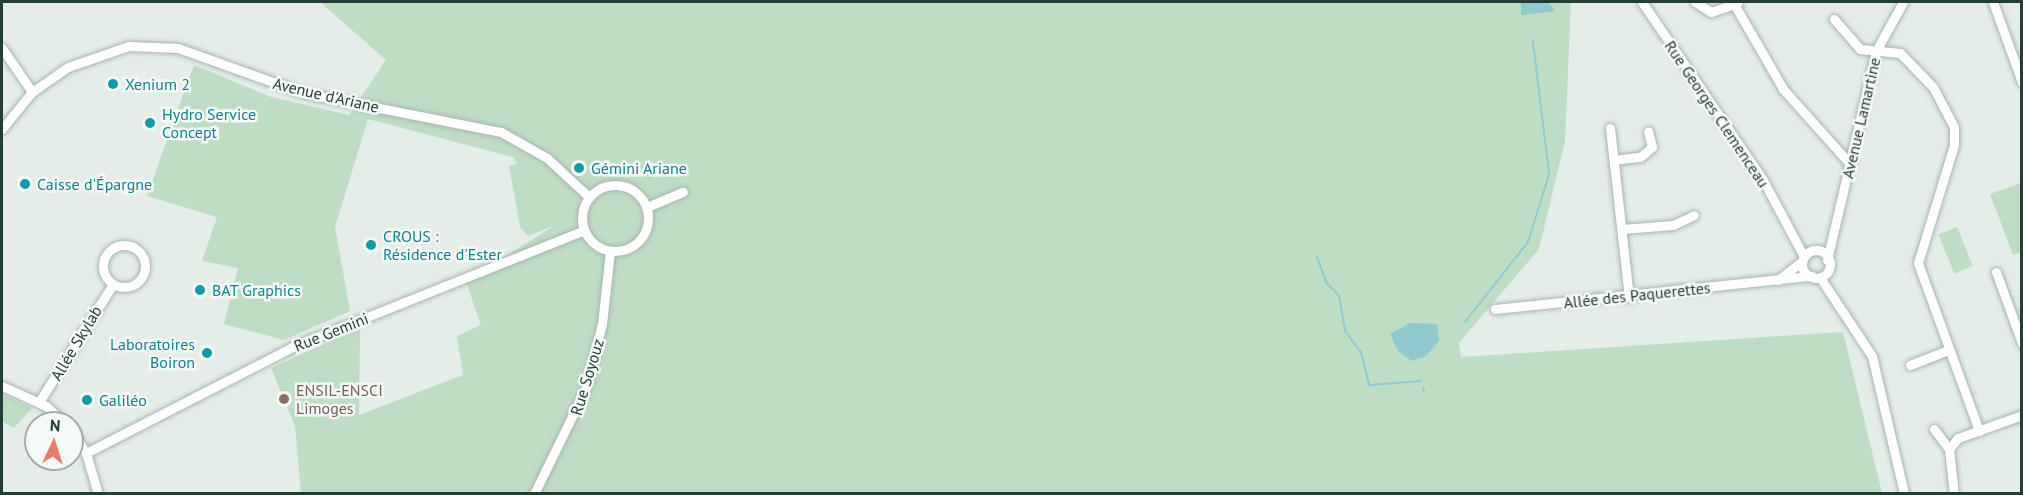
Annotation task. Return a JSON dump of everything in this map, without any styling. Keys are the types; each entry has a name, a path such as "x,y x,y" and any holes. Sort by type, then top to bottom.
{"street":[{"name":"Rue Georges Clemenceau","path":"1641,2 1792,227 1827,260"},
{"path":"1695,2 1712,12 1736,3 1783,89 1851,165"},
{"name":"Avenue Lamartine","path":"1827,260 1876,51 1904,2"},
{"path":"1993,2 2022,82"},
{"path":"1834,19 1860,49 1900,53 1933,87 1954,127 1954,145 1918,263 1979,431"},
{"name":"Avenue d'Ariane","path":"2,129 32,92 99,53 129,46 178,48 304,93 501,132 548,158 589,197"},
{"path":"2,48 32,92"},
{"path":"1610,128 1629,297"},
{"path":"1614,160 1640,156 1652,147 1648,131"},
{"path":"621,185 637,192 647,207 648,224 641,240 627,250 609,251 594,244 584,230 582,213 589,197 603,187 621,185"},
{"path":"647,207 683,192"},
{"path":"1622,229 1673,225 1694,215"},
{"name":"Rue Georges Clemenceau","path":"1792,227 1811,276"},
{"name":"Rue Gemini","path":"86,453 292,347 584,230"},
{"path":"1778,280 1815,248 1830,240"},
{"path":"121,244 135,247 144,258 142,278 125,287 113,284 105,274 105,255 121,244"},
{"name":"Rue Soyouz","path":"534,494 586,388 602,324 609,251"},
{"path":"1827,260 1825,277 1872,356 1904,494"},
{"path":"1996,272 2022,343"},
{"path":"1811,276 1825,277"},
{"name":"Allée des Paquerettes","path":"1495,309 1629,297 1811,276"},
{"name":"Allée Skylab","path":"39,402 113,284"},
{"path":"1910,365 1948,350"},
{"path":"2,386 39,402 50,411"},
{"path":"1949,449 1958,438 2022,415"},
{"path":"1934,429 1949,449 1954,494"},
{"path":"84,450 98,494"}],"green space":[{"path":"320,2 1571,2 1565,141 1539,249 1459,343 1461,357 1843,332 1882,493 301,493 295,426 271,368 360,328 359,415 463,375 457,336 481,325 466,282 555,225 528,236 520,227 509,166 517,164 513,157 368,119 335,227 350,311 284,340 224,324 238,268 202,261 217,217 147,196 194,65 271,97 349,115 386,60"},
{"path":"2021,183 2021,252 2013,255 1990,194"},
{"path":"1957,227 1973,266 1954,273 1938,234"},
{"path":"2,394 32,408 29,411 24,411 24,417 14,428 2,421"}],"water":[{"path":"1521,2 1548,2 1555,11 1521,15"},
{"path":"1410,323 1437,324 1439,341 1426,356 1412,361 1398,351 1390,334"}],"waterway":[{"path":"1465,322 1528,242 1549,174 1533,41"},
{"path":"1317,257 1326,282 1339,296 1345,331 1361,352 1369,385 1421,381"}],"place":[{"name":"Xenium 2","path":"113,84"},
{"name":"Hydro Service Concept","path":"150,123"},
{"name":"Gémini Ariane","path":"579,168"},
{"name":"Caisse d'Épargne","path":"25,184"},
{"name":"CROUS : Résidence d'Ester","path":"371,245"},
{"name":"BAT Graphics","path":"200,290"},
{"name":"Laboratoires Boiron","path":"207,353"},
{"name":"ENSIL-ENSCI Limoges","path":"284,399"},
{"name":"Galiléo","path":"87,400"}]}
